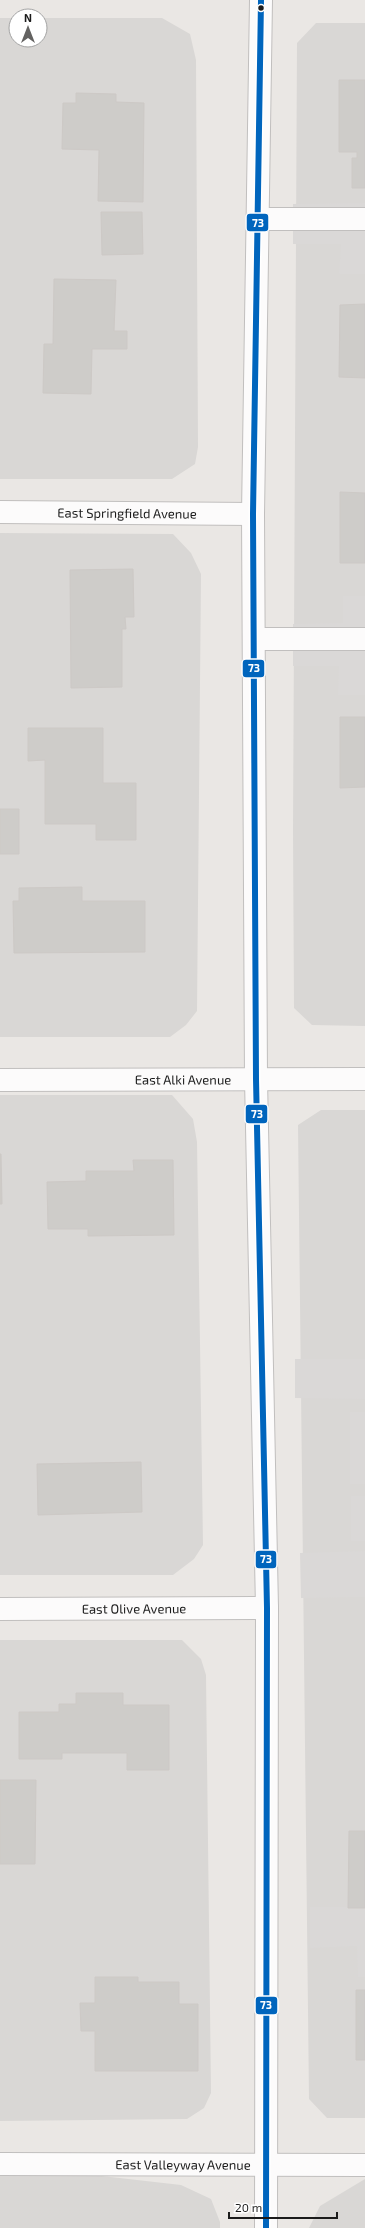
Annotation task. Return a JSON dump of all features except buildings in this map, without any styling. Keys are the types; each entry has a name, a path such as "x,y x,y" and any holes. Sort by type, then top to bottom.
{"street":[{"path":"261,0 254,514 254,639 256,1079 267,1608 266,2228"},
{"path":"258,219 365,219"},
{"name":"East Springfield Avenue","path":"0,512 254,514"},
{"path":"254,639 365,639"},
{"name":"East Alki Avenue","path":"0,1080 365,1080"},
{"name":"East Olive Avenue","path":"0,1609 267,1608"},
{"name":"East Valleyway Avenue","path":"0,2164 365,2165"}],"shaded area":[{"path":"0,18 8,18 8,48 48,48 48,18 162,18 190,34 196,60 198,447 195,464 172,479 0,479"},
{"path":"316,23 365,23 365,1026 312,1025 294,1008 293,831 297,43"},
{"path":"365,203 365,274 339,274 341,244 293,244 293,204"},
{"path":"0,533 173,534 191,553 201,574 197,1011 186,1025 170,1037 0,1037"},
{"path":"343,596 365,596 365,695 338,695 339,666 293,666 293,624 343,623"},
{"path":"0,1095 172,1095 193,1119 197,1142 203,1545 194,1559 173,1575 0,1575"},
{"path":"321,1110 365,1110 365,2118 327,2118 309,2099 298,1125"},
{"path":"295,1359 365,1359 365,1399 295,1398"},
{"path":"350,1412 365,1412 365,1484 350,1484"},
{"path":"351,1496 365,1496 365,1541 351,1541"},
{"path":"365,1551 365,1597 301,1598 300,1553"},
{"path":"0,1640 182,1640 201,1659 206,1675 211,2093 204,2108 187,2119 0,2121"},
{"path":"310,1907 365,1907 365,1977 358,1977 357,1946 310,1948"},
{"path":"0,2175 93,2175 181,2185 211,2199 220,2222 220,2228 0,2228"},
{"path":"365,2179 365,2228 309,2228 320,2206"}],"transit line":[{"name":"73","path":"261,0 253,514 256,1079 267,1608 266,2228"}]}
